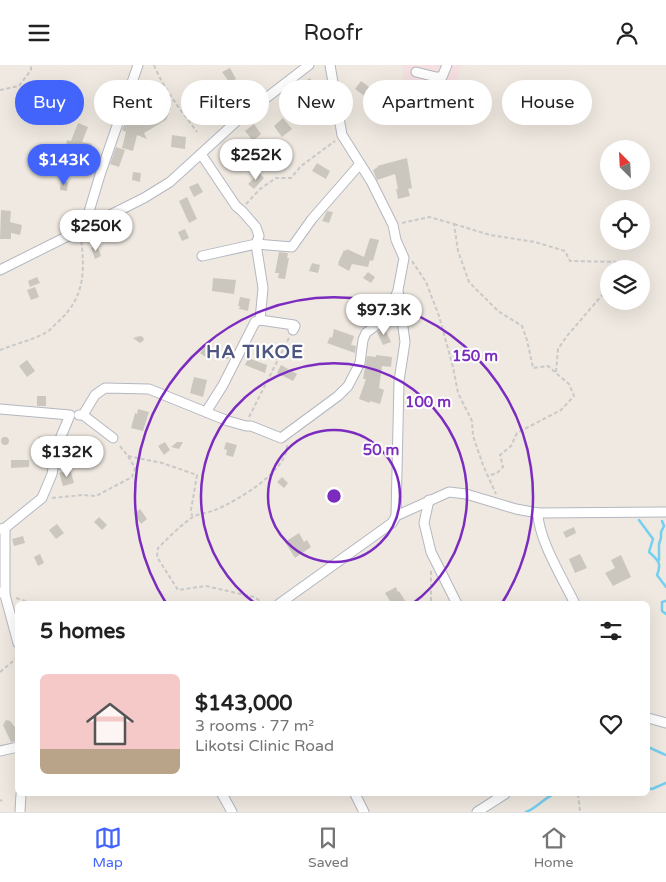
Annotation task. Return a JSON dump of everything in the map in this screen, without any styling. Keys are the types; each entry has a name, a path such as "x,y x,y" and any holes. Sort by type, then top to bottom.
{"street":[{"path":"89,225 88,215 100,175 138,65"},
{"path":"0,270 144,198 170,182 239,119 309,65"},
{"path":"83,415 95,395 105,388 149,389 206,412 281,438 338,396 348,386 360,363 366,333 384,319 398,290 404,259 396,240 393,225 371,181 342,135 330,65"},
{"path":"416,72 442,77 447,65"},
{"path":"201,154 236,206 256,227 259,236 256,245 263,288 257,321 223,385 206,412"},
{"path":"202,256 256,245 292,247 312,219 360,164"},
{"path":"283,601 392,523 396,515 399,381 405,342 398,290"},
{"path":"257,321 295,326 293,330"},
{"path":"0,409 83,415 113,438"},
{"path":"15,634 2,594 3,528 42,498 70,415"},
{"path":"396,515 449,492 466,493 516,509 538,513 666,512"},
{"path":"429,500 424,523 431,551 456,601"},
{"path":"538,513 538,523 544,541 574,601"},
{"path":"650,719 666,723"},
{"path":"0,751 15,748"},
{"path":"20,812 21,796"},
{"path":"223,796 232,812"},
{"path":"356,796 364,812"},
{"path":"476,812 502,796"}],"path":[{"path":"0,90 19,86 31,70 31,65"},
{"path":"154,65 169,95 197,132"},
{"path":"242,211 249,199 260,189 276,178 291,178 301,166 342,135"},
{"path":"393,225 429,217 490,235 535,242 565,251 570,261 600,262"},
{"path":"454,224 458,251 469,281 498,311 522,326 533,368 548,366 570,384 574,396 560,410 517,433 510,446 500,455 503,467 497,473 488,476"},
{"path":"0,350 47,332 66,315 80,292 83,282 81,237 78,230"},
{"path":"410,258 426,282 439,316 454,367 458,393 472,421 473,436 500,503"},
{"path":"556,373 558,349 600,298"},
{"path":"246,426 293,330"},
{"path":"42,498 96,496 132,477 135,468 113,438"},
{"path":"260,601 254,597 206,586 178,590 157,557 158,547 192,517 214,511 262,484 286,453 288,445 281,438"},
{"path":"128,456 162,463 197,475 190,510 192,517"},
{"path":"431,569 431,601"},
{"path":"2,594 24,601"},
{"path":"0,672 15,660"},
{"path":"578,796 579,812"}],"shaded area":[{"path":"403,65 461,65 457,80 404,80"}],"building":[{"path":"230,68 236,79 228,80 222,72"},
{"path":"361,81 363,82 363,95 355,89"},
{"path":"279,122 279,125 289,125 292,129 282,137 274,126"},
{"path":"77,125 88,127 82,142 92,144 91,151 73,149 72,160 61,159 62,152 65,153 67,140 71,141"},
{"path":"124,125 158,125 144,133 147,139 137,135 133,151 122,148 126,132 122,130"},
{"path":"255,125 261,134 253,141 245,131"},
{"path":"172,135 186,137 185,149 171,147"},
{"path":"116,147 125,150 119,167 110,164"},
{"path":"407,158 412,188 408,189 410,196 398,199 395,174 377,180 373,170 377,166"},
{"path":"317,163 330,171 326,179 312,171"},
{"path":"133,172 141,173 140,182 132,180"},
{"path":"259,173 264,178 254,189 248,184"},
{"path":"61,181 68,182 67,191 60,190"},
{"path":"198,183 203,192 194,197 189,187"},
{"path":"187,197 197,219 189,223 179,201"},
{"path":"1,210 11,211 10,222 22,225 20,235 11,233 11,239 0,239"},
{"path":"327,211 333,212 329,223 322,221"},
{"path":"185,229 189,238 182,241 178,232"},
{"path":"370,238 379,240 373,261 370,260 368,267 352,264 349,271 338,265 344,250 346,251 347,249 364,257"},
{"path":"97,245 101,256 95,259 91,248"},
{"path":"279,252 288,253 287,258 289,258 285,279 278,278 279,273 275,273"},
{"path":"312,263 320,265 318,273 309,271"},
{"path":"368,272 375,277 371,283 363,278"},
{"path":"37,277 40,283 30,287 28,281"},
{"path":"213,278 236,280 234,294 212,291"},
{"path":"35,287 39,297 31,300 27,290"},
{"path":"240,297 250,299 248,311 239,309"},
{"path":"384,327 391,342 383,345 377,332"},
{"path":"334,329 354,336 351,345 356,346 355,353 327,343 330,337 332,338"},
{"path":"140,336 144,340 140,343 133,338"},
{"path":"205,346 213,353 208,359 200,353"},
{"path":"226,351 230,355 226,359 222,355"},
{"path":"376,355 392,357 391,367 382,366 379,388 384,390 380,404 359,399 366,379 363,379 367,356 376,357"},
{"path":"248,358 267,365 265,373 245,365"},
{"path":"27,360 35,371 27,377 19,366"},
{"path":"281,365 297,374 293,381 277,373"},
{"path":"194,377 207,380 203,397 190,393"},
{"path":"37,396 46,396 46,406 37,406"},
{"path":"138,409 149,412 143,431 131,428"},
{"path":"45,436 46,445 39,445 38,437"},
{"path":"5,437 9,441 5,445 1,441"},
{"path":"165,442 170,450 164,455 158,446"},
{"path":"177,442 183,442 179,449 171,447"},
{"path":"226,442 237,445 233,457 226,455 227,450 224,449"},
{"path":"11,460 29,460 29,467 11,468"},
{"path":"70,469 74,483 63,486 59,473"},
{"path":"282,477 288,483 284,488 277,482"},
{"path":"140,509 147,519 141,524 134,514"},
{"path":"99,517 107,525 102,530 94,522"},
{"path":"57,524 64,533 56,539 49,530"},
{"path":"574,527 576,533 566,538 563,532"},
{"path":"299,533 304,542 307,540 311,547 295,558 285,542"},
{"path":"23,536 25,543 14,546 12,539"},
{"path":"40,554 44,563 38,566 34,557"},
{"path":"580,554 587,568 575,573 569,559"},
{"path":"621,555 631,577 613,586 605,573 615,568 611,560"},
{"path":"396,587 405,601 390,601 385,593"},
{"path":"6,720 10,721 15,727 15,741 11,742 3,725"}],"waterway":[{"path":"639,520 653,539 649,552 658,562 657,575 666,587"},
{"path":"659,560 659,544 664,526 662,521"},
{"path":"666,601 662,602 662,611 666,614"},
{"path":"650,748 666,755"},
{"path":"650,788 666,783"},
{"path":"526,812 550,796"}],"district":[{"name":"HA TIKOE","path":"255,351"}]}
